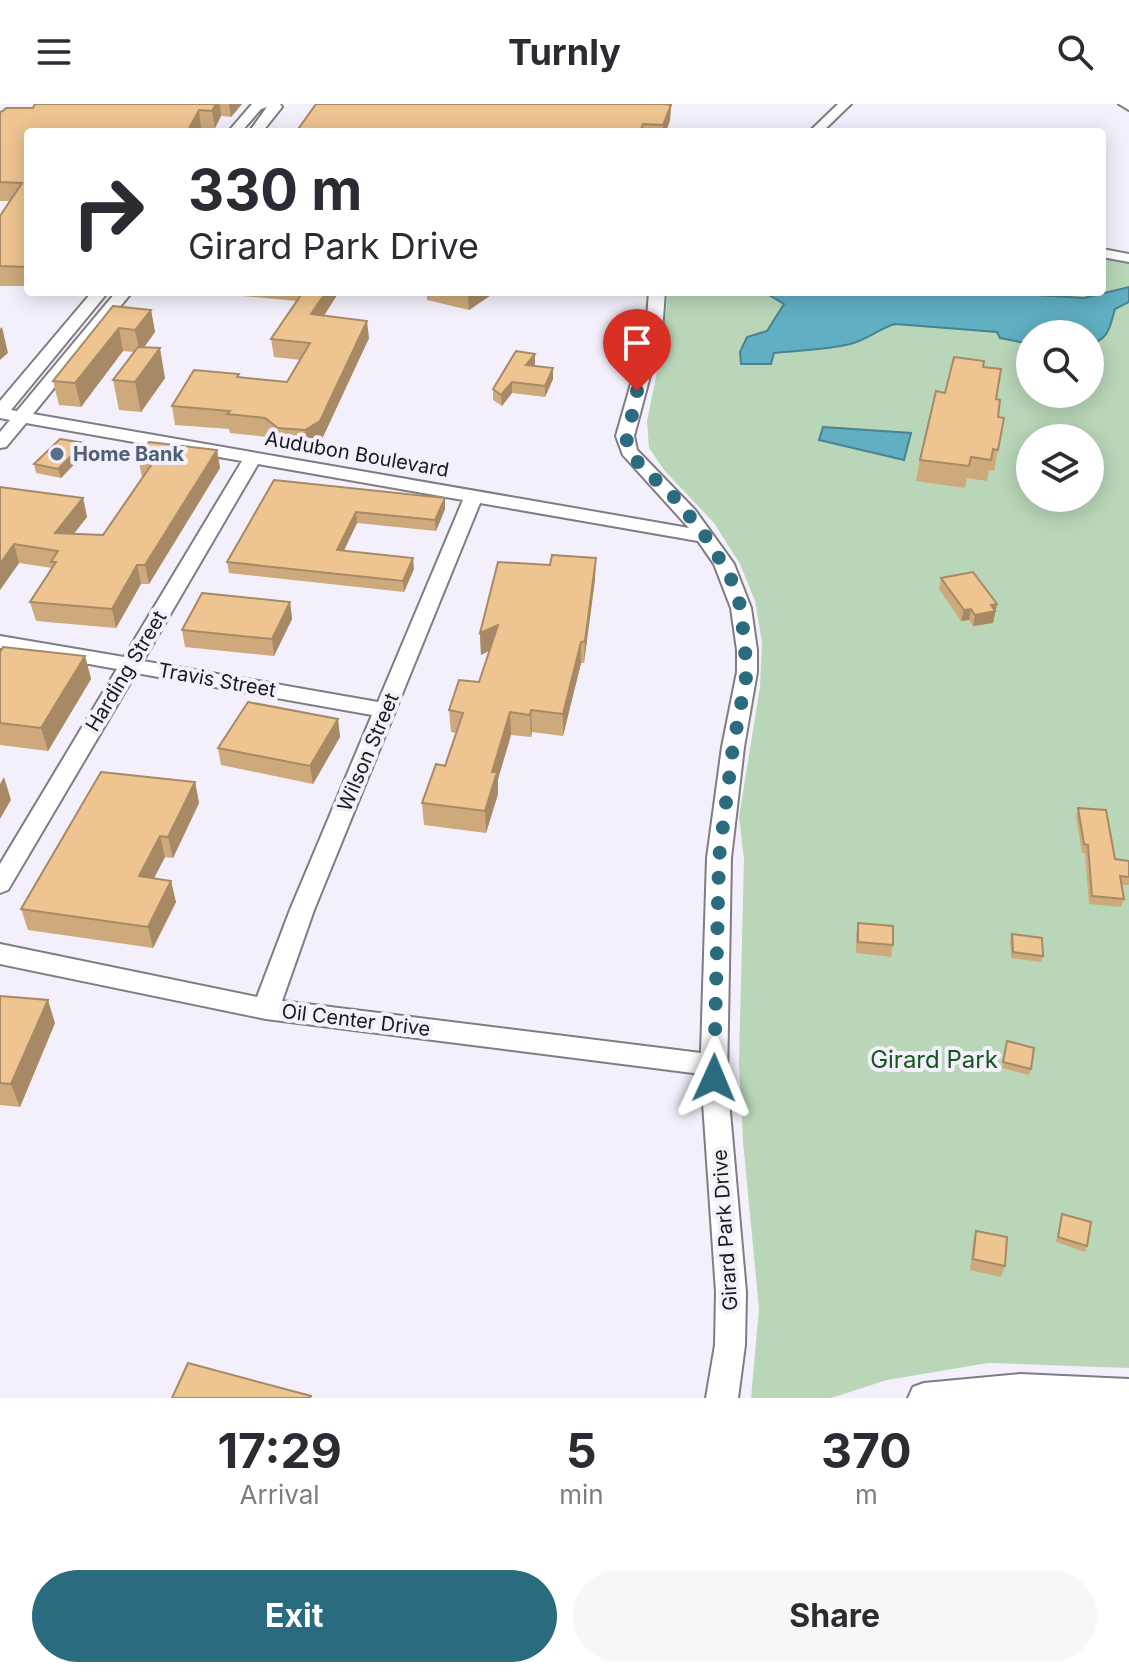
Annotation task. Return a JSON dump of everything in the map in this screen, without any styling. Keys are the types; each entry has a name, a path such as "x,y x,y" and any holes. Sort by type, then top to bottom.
{"street":[{"path":"238,128 257,106 268,104 276,107 258,128"},
{"path":"819,128 845,104"},
{"path":"1106,254 1129,258"},
{"path":"0,412 97,296"},
{"path":"0,443 121,296"},
{"name":"Girard Park Drive","path":"657,296 654,331 626,444 639,464 676,499 706,537 730,576 741,608 747,672 733,747 719,858 715,1065 731,1292 730,1345 722,1398"},
{"name":"Audubon Boulevard","path":"0,412 706,537"},
{"name":"Harding Street","path":"0,884 253,458"},
{"name":"Wilson Street","path":"266,1009 302,910 474,496"},
{"name":"Travis Street","path":"0,642 386,710"},
{"name":"Oil Center Drive","path":"0,954 266,1009 715,1065"},
{"path":"924,1398 1020,1389 1129,1394"}],"green space":[{"name":"Girard Park","path":"1106,257 1129,262 1129,1368 988,1363 887,1380 831,1398 751,1398 759,1309 739,1063 744,859 739,817 760,687 762,642 755,601 740,564 714,523 664,470 649,448 647,421 663,342 668,296 1106,296"}],"water":[{"path":"1129,287 1129,302 1115,309 1104,336 1104,320 1016,320 1016,341 1000,338 997,332 895,324 850,344 774,353 771,364 741,364 740,352 747,337 767,331 784,304 771,296 1106,296 1106,293"},
{"path":"823,427 911,433 904,460 819,440"}],"building":[{"path":"35,104 216,104 212,111 199,110 189,128 24,128 24,267 0,266 0,216 22,183 0,182 0,112 6,108 33,108"},
{"path":"316,104 671,105 663,125 643,124 642,128 299,128"},
{"path":"300,296 323,296 311,314 367,321 320,421 305,430 278,428 265,418 227,414 230,411 172,406 194,370 287,382 310,343 271,339"},
{"path":"113,306 151,310 135,330 119,328 75,383 53,381"},
{"path":"138,347 160,348 135,382 113,380"},
{"path":"516,351 535,354 526,365 553,368 545,386 512,382 501,395 493,389"},
{"path":"954,357 984,361 983,367 1001,369 996,399 1000,400 998,417 1004,418 998,450 993,449 991,460 971,457 969,466 920,460 936,391 945,393"},
{"path":"60,439 84,443 58,469 34,464"},
{"path":"149,442 217,450 145,565 137,565 112,609 30,602 56,562 51,562 58,551 14,544 0,564 0,487 83,498 55,533 103,535 154,461 138,458"},
{"path":"274,480 445,498 435,520 356,512 337,550 413,558 403,581 227,562"},
{"path":"552,555 596,558 585,641 581,642 563,714 531,710 530,715 510,712 492,772 497,772 485,811 422,803 436,764 445,766 463,713 449,710 459,680 479,682 498,625 480,633 498,562 550,565"},
{"path":"973,572 997,604 991,605 995,611 975,615 971,609 964,610 941,578"},
{"path":"202,593 290,602 272,639 182,630"},
{"path":"3,647 85,656 41,728 0,723 0,652"},
{"path":"248,702 338,719 310,766 218,748"},
{"path":"101,772 195,782 168,837 160,836 139,876 171,881 148,927 21,909"},
{"path":"1078,808 1106,810 1115,859 1129,861 1129,877 1120,876 1124,899 1092,896 1088,845 1084,844"},
{"path":"858,923 893,926 893,945 858,942"},
{"path":"1012,934 1042,938 1043,956 1013,952"},
{"path":"0,996 48,1000 11,1084 0,1083"},
{"path":"1007,1041 1034,1048 1031,1069 1003,1062"},
{"path":"1062,1214 1091,1222 1087,1246 1058,1237"},
{"path":"976,1231 1007,1237 1005,1266 973,1259"},
{"path":"188,1363 311,1396 172,1398"}],"place":[{"name":"Home Bank","path":"57,454"}],"route":[{"path":"637,391 625,436 626,444 639,464 688,514 724,564 741,608 747,650 744,697 733,747 719,858 714,1078"}]}
